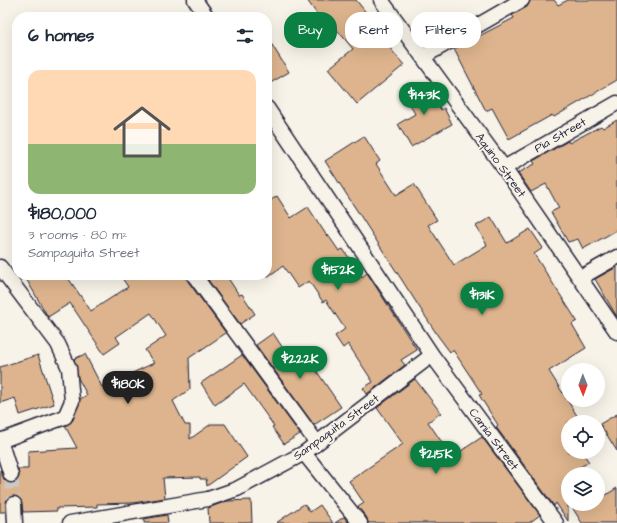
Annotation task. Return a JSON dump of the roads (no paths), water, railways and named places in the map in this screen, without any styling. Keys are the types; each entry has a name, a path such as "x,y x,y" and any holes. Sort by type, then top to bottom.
{"street":[{"path":"196,0 204,12"},
{"name":"Aquino Street","path":"381,0 504,168 617,332"},
{"path":"423,57 522,0"},
{"name":"Pia Street","path":"504,168 617,103"},
{"name":"Camia Street","path":"272,116 432,356 556,523"},
{"path":"580,278 617,257"},
{"path":"0,267 58,344 69,368 72,400 65,417 0,441 11,475"},
{"path":"198,280 318,443"},
{"name":"Sampaguita Street","path":"70,523 208,499 237,489 304,453 432,356"},
{"path":"304,453 360,523"},
{"path":"14,504 15,523"}],"tunnel":[{"path":"11,475 14,504"}]}
